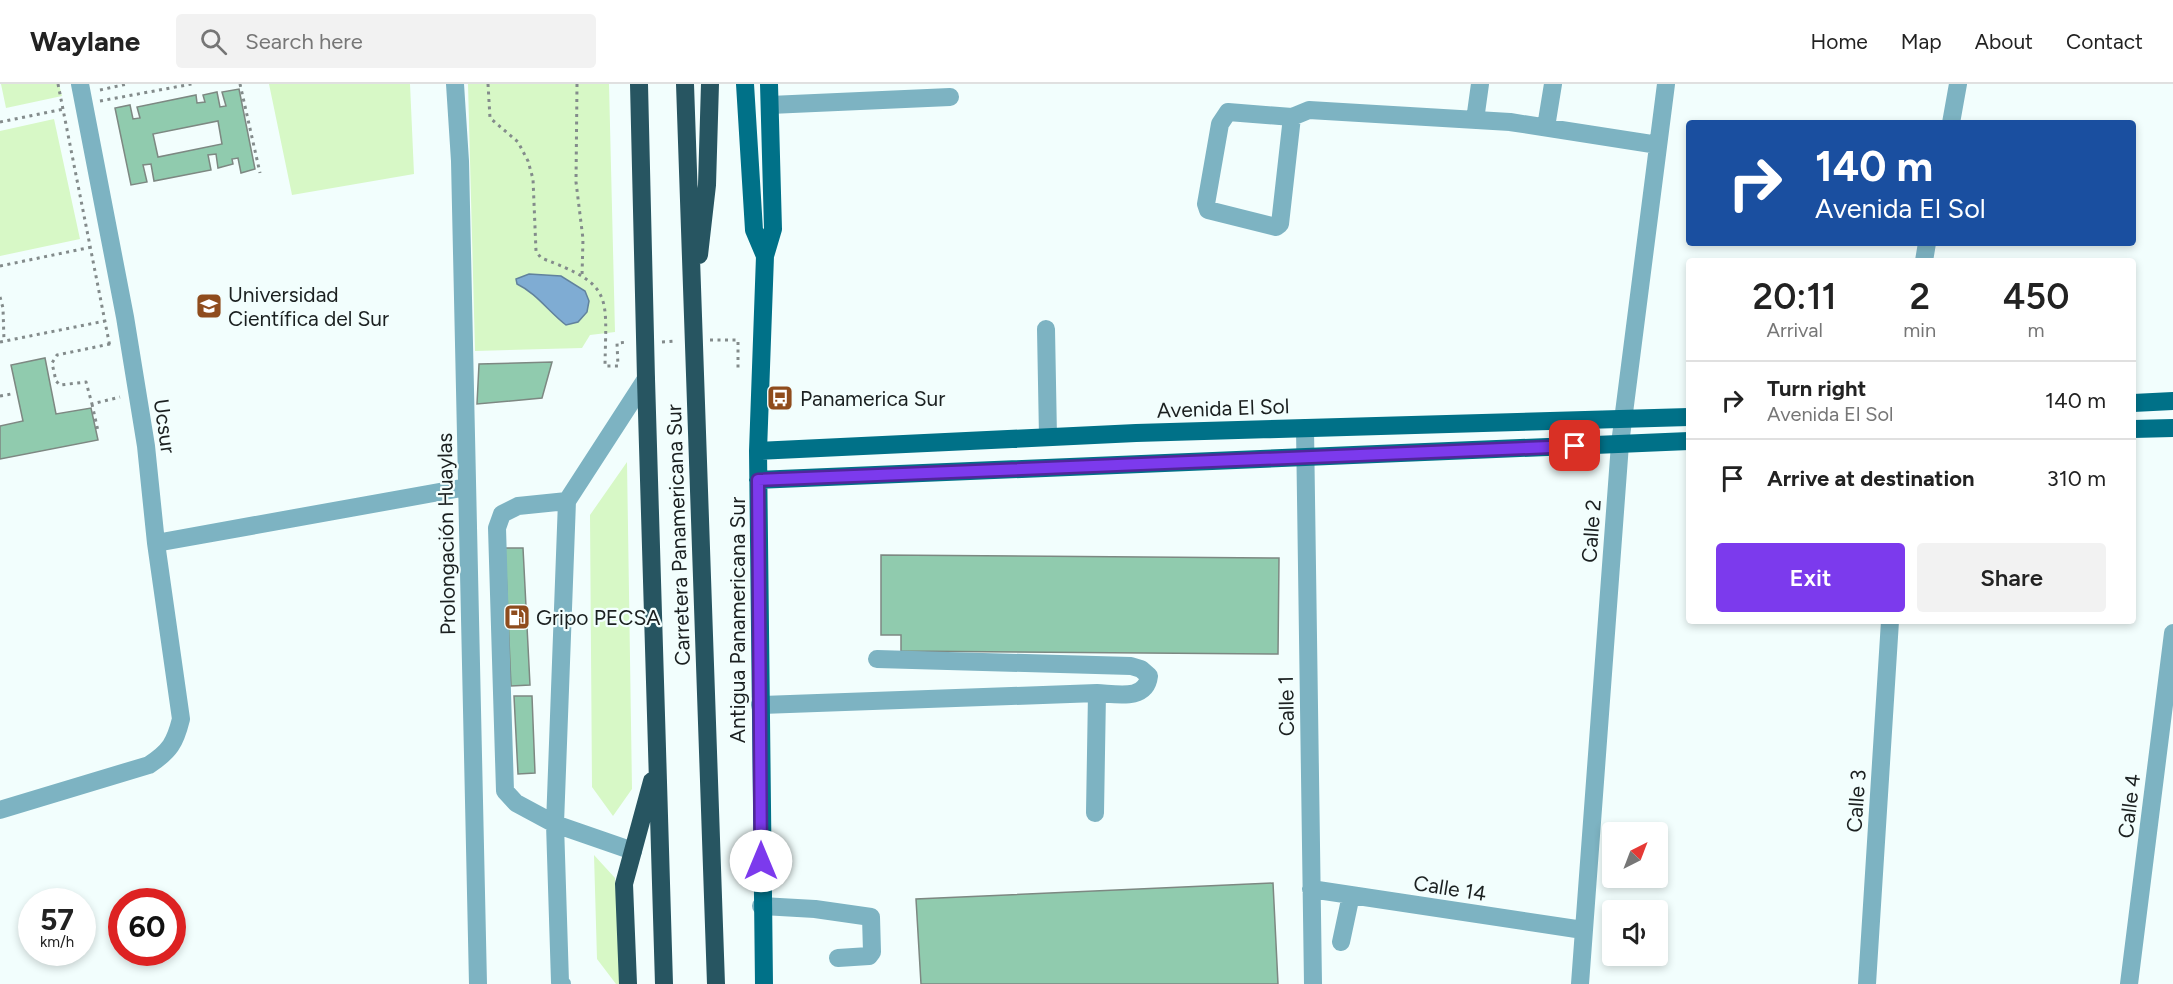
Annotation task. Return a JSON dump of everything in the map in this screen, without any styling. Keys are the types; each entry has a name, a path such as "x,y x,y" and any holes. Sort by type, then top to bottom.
{"highway":[{"name":"Carretera Panamericana Sur","path":"639,84 664,984"},
{"name":"Carretera Panamericana Sur","path":"685,84 716,984"},
{"path":"692,295 707,185 710,84"},
{"path":"628,984 624,884 657,761"}],"main road":[{"name":"Antigua Panamericana Sur","path":"745,84 754,230 765,256"},
{"name":"Antigua Panamericana Sur","path":"764,984 761,906 758,451 765,256 773,229 770,84"},
{"path":"2136,403 2173,401"},
{"name":"Avenida El Sol","path":"758,451 1048,437 1686,417"},
{"path":"2136,429 2173,428"},
{"path":"758,480 1686,441"}],"street":[{"name":"Prolongación Huaylas","path":"455,84 460,161 478,984"},
{"path":"1475,120 1480,84"},
{"path":"1546,127 1553,84"},
{"name":"Calle 2","path":"1580,984 1620,444 1666,84"},
{"path":"1951,120 1958,84"},
{"name":"Ucsur","path":"0,810 149,765 166,754 177,736 181,718 156,543 146,446 125,317 110,244 88,87"},
{"path":"770,105 950,97"},
{"path":"1292,117 1280,224 1276,227 1208,210 1206,204 1220,124 1228,112 1292,117 1309,110 1475,120 1546,127 1658,145"},
{"path":"1046,329 1048,437"},
{"path":"562,984 560,982 555,824 567,501 646,379"},
{"name":"Calle 1","path":"1305,428 1313,984"},
{"path":"156,543 467,488"},
{"path":"567,501 518,506 502,514 497,528 505,791 516,802 555,824 633,851"},
{"name":"Calle 3","path":"1867,984 1890,624"},
{"name":"Calle 4","path":"2129,984 2173,633"},
{"path":"760,705 1097,693 1135,694 1143,691 1148,685 1149,676 1142,669 1131,666 877,659"},
{"path":"1095,813 1097,693"},
{"name":"Calle 14","path":"1311,889 1583,930"},
{"path":"1341,942 1351,895"},
{"path":"761,906 815,909 871,917 872,952 869,956 838,958"}],"path":[{"path":"58,84 112,355"},
{"path":"88,87 127,84"},
{"path":"240,84 260,173"},
{"path":"488,84 490,118 518,142 533,179 536,251 541,258 592,281 604,298 605,366 618,366 617,343"},
{"path":"577,84 576,182 583,239 582,276"},
{"path":"0,115 2,122"},
{"path":"0,266 110,244"},
{"path":"0,297 3,308 2,342 125,317"},
{"path":"738,340 738,370"},
{"path":"98,431 86,382 83,380 62,385 57,382 52,360 57,355 110,344"},
{"path":"119,387 123,406"},
{"path":"0,396 11,394"},
{"path":"92,404 121,397"}],"green space":[{"path":"1,84 59,84 62,96 6,108"},
{"path":"269,84 410,84 414,174 292,195"},
{"path":"468,84 609,84 615,332 590,335 582,348 475,351"},
{"path":"54,119 80,239 0,256 0,131"},
{"path":"627,462 632,789 613,816 592,787 590,515"},
{"path":"594,855 615,878 622,984 616,984 597,959"}],"water":[{"path":"529,274 561,276 585,291 589,301 587,312 578,322 566,325 530,292 517,284 516,279"}],"building":[{"path":"239,89 255,169 241,173 238,158 232,159 233,164 218,168 216,154 208,155 211,170 154,181 151,164 143,165 147,182 131,185 115,108 130,105 133,119 140,118 137,107 196,95 197,103 205,102 203,95 217,92 220,107 226,106 222,92","holes":["218,121 222,144 158,157 153,134"]},
{"path":"45,358 56,414 91,408 98,440 0,459 0,426 23,421 11,365"},
{"path":"552,362 542,398 477,404 479,364"},
{"name":"Gripo PECSA","path":"505,548 523,548 530,685 511,686"},
{"path":"881,555 1279,558 1278,654 901,651 901,635 881,635"},
{"path":"514,696 532,696 535,773 518,774"},
{"path":"1273,883 1278,984 921,984 916,899"}],"place":[{"name":"Universidad Científica del Sur","path":"209,306"},
{"name":"Panamerica Sur","path":"780,398"},
{"name":"Gripo PECSA","path":"517,617"}],"route":[{"path":"761,861 758,480 1575,446"}]}
